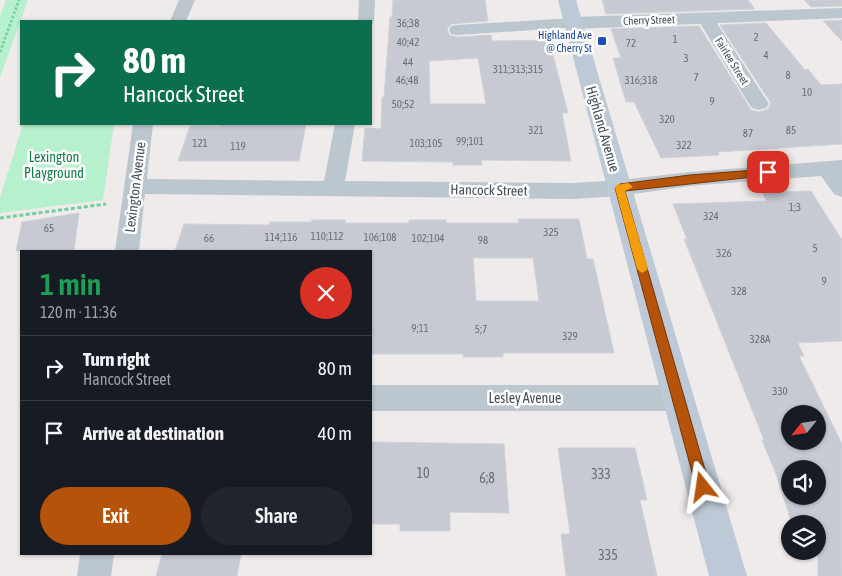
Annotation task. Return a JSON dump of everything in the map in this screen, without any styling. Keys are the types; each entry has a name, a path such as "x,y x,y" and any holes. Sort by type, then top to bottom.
{"main road":[{"name":"Highland Avenue","path":"570,11 728,576"}],"street":[{"path":"178,20 186,0"},
{"path":"366,20 367,0"},
{"name":"Cherry Street","path":"457,30 570,11 705,18 842,13"},
{"name":"Fairlee Street","path":"705,18 759,104"},
{"name":"Lexington Avenue","path":"128,250 143,125"},
{"path":"333,189 345,125"},
{"path":"834,167 842,190"},
{"name":"Hancock Street","path":"135,186 574,191 834,167"},
{"name":"Lesley Avenue","path":"372,398 678,398"},
{"path":"94,576 97,555"}],"path":[{"path":"0,52 19,0"},
{"path":"0,218 106,204"}],"green space":[{"path":"6,0 28,0 0,77 0,16"},
{"name":"Lexington Playground","path":"23,125 114,125 103,200 0,213 0,198"}],"building":[{"path":"393,0 485,0 488,21 451,24 447,29 449,35 457,37 491,35 492,41 549,40 568,113 562,113 571,161 481,160 482,165 453,165 453,162 362,161 365,128 381,129 382,97 384,97 390,17 392,17","holes":["478,58 486,104 430,104 429,61"]},
{"path":"602,0 748,0 755,9 606,14"},
{"path":"804,0 842,0 842,6 811,7"},
{"path":"842,20 842,41 823,21"},
{"path":"766,23 805,70 808,69 821,85 842,84 842,144 718,152 719,155 661,158 634,102 626,102 613,58 621,58 611,29 699,26 751,110 760,112 768,109 771,103 720,25"},
{"path":"306,125 299,161 178,161 190,126"},
{"path":"811,191 842,240 842,341 798,343 804,356 799,356 823,405 781,405 781,450 826,450 826,411 842,444 842,576 818,576 818,560 826,560 826,515 789,515 786,505 826,505 826,460 781,460 781,490 762,440 764,440 684,239 687,239 673,204 767,201 762,192"},
{"path":"79,213 74,250 16,251 22,222"},
{"path":"518,219 579,219 587,259 593,259 614,353 503,353 503,357 463,357 463,354 372,354 372,250 175,250 184,224 269,225 270,222 311,222 312,220 346,220 345,223 409,223 409,220 446,220 446,223 519,223","holes":["473,258 533,258 539,301 476,301"]},
{"path":"372,442 504,444 509,513 450,512 450,531 400,531 400,524 372,524"},
{"path":"558,448 635,448 647,500 640,500 657,576 566,576 561,534 570,534"},
{"path":"162,555 241,555 237,576 156,576"}],"slow traffic":[{"path":"628,187 620,188 642,269"}],"place":[{"name":"Highland Ave @ Cherry St","path":"602,41"}],"route":[{"path":"703,487 620,188 768,172"}]}
